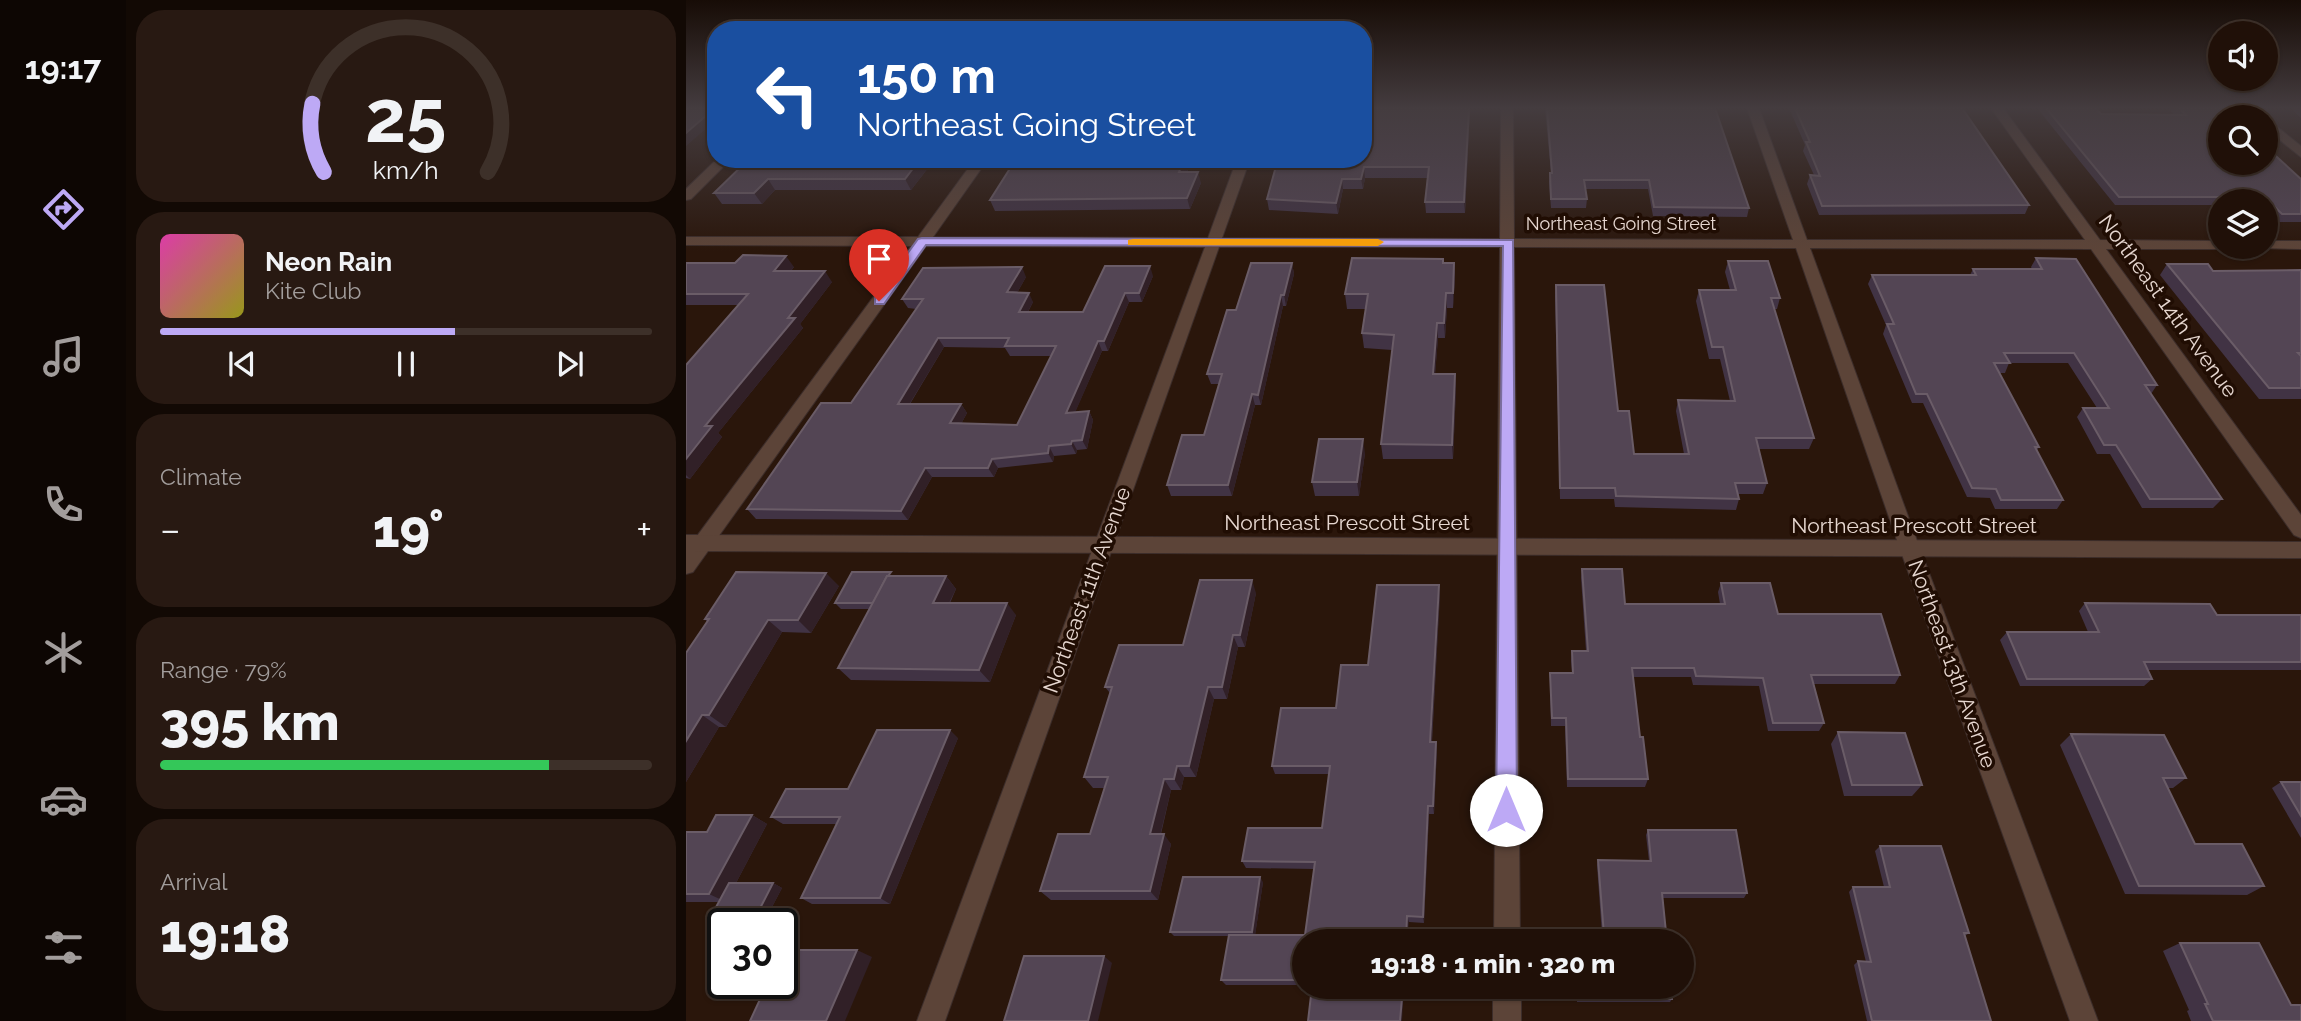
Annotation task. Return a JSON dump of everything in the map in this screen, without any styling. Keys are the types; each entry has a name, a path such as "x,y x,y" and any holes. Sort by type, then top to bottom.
{"street":[{"path":"1507,929 1508,156"},
{"name":"Northeast 13th Avenue","path":"1770,156 1910,549 2084,1021"},
{"name":"Northeast 14th Avenue","path":"2032,156 2301,530"},
{"path":"686,196 716,168"},
{"path":"686,566 694,543 975,168"},
{"name":"Northeast 11th Avenue","path":"931,1021 1241,168"},
{"name":"Northeast Going Street","path":"686,241 2208,245"},
{"path":"2278,245 2301,245"},
{"name":"Northeast Prescott Street","path":"694,543 2301,550"},
{"path":"1507,999 1507,1021"}],"building":[{"path":"1372,156 1466,156 1464,202 1425,202 1429,167 1372,167"},
{"path":"1551,156 1731,156 1749,208 1654,207 1649,180 1584,180 1587,199 1551,199"},
{"path":"1812,156 1995,156 2029,205 1822,206 1810,175 1820,176"},
{"path":"2085,156 2208,156 2208,175 2278,175 2278,158 2301,179 2301,214 2282,214 2278,210 2278,189 2208,189 2208,197 2119,197"},
{"path":"740,168 913,168 905,179 768,179 754,193 714,193"},
{"path":"1010,168 1181,168 1179,172 1198,172 1187,198 990,200"},
{"path":"1276,168 1364,168 1361,179 1342,179 1336,203 1267,199"},
{"path":"743,255 786,256 774,271 825,271 788,318 795,318 705,426 712,426 686,459 686,365 748,294 686,294 686,263 735,263"},
{"path":"1352,258 1443,259 1443,263 1454,263 1453,293 1446,293 1444,323 1437,323 1433,374 1455,374 1452,445 1381,444 1394,335 1362,333 1368,294 1345,294"},
{"path":"2036,258 2076,259 2157,385 2145,385 2222,499 2150,499 2116,445 2104,445 2083,408 2109,408 2074,353 2004,353 2010,363 1994,363 2039,447 2035,447 2063,500 2001,500 1996,489 1972,488 1927,394 1916,394 1887,324 1894,324 1872,275 1976,275 1973,269 2042,269"},
{"path":"1728,261 1768,261 1780,298 1771,298 1814,438 1756,438 1767,483 1735,483 1739,499 1616,496 1615,488 1560,488 1556,285 1604,285 1618,411 1629,411 1634,454 1689,454 1678,400 1735,401 1723,347 1712,347 1699,290 1736,290"},
{"path":"1251,263 1292,263 1284,295 1281,295 1258,395 1252,394 1228,485 1167,485 1182,435 1204,435 1222,374 1207,374 1227,310 1236,310"},
{"path":"2167,264 2208,264 2213,271 2301,270 2301,353 2298,353 2301,356 2301,388 2269,388"},
{"path":"1105,266 1150,266 1139,293 1125,293 1104,341 1098,341 1066,413 1089,411 1082,440 1049,446 1048,453 992,459 988,468 925,468 901,511 747,509 821,403 851,403 923,299 902,299 923,268 1022,267 1007,292 1029,293 1019,312 1083,312","holes":["938,338 1009,338 1005,346 1056,346 1017,425 950,423 961,404 898,404"]},
{"path":"1319,439 1363,439 1357,482 1312,482"},
{"path":"1582,569 1622,569 1625,604 1725,604 1721,583 1770,583 1778,614 1881,614 1900,675 1811,675 1824,723 1773,723 1763,678 1696,676 1694,668 1632,668 1648,779 1568,779 1566,718 1552,718 1550,673 1573,673 1572,651 1588,651"},
{"path":"736,572 826,573 798,620 768,620 709,715 702,715 686,741 686,653"},
{"path":"852,572 891,572 873,603 835,603"},
{"path":"887,576 946,576 933,603 1007,603 979,670 838,668"},
{"path":"1200,580 1252,580 1240,635 1233,635 1222,687 1208,687 1189,766 1177,766 1174,779 1164,779 1150,834 1164,834 1150,891 1040,891 1058,834 1090,834 1108,777 1084,777 1112,687 1105,687 1119,645 1183,645"},
{"path":"1377,585 1439,585 1430,742 1436,742 1433,806 1428,806 1423,917 1407,916 1406,929 1306,929 1315,862 1242,861 1248,828 1322,828 1330,766 1272,766 1281,708 1336,708 1341,665 1368,665"},
{"path":"2085,603 2210,604 2217,615 2301,615 2301,662 2144,662 2152,679 2027,679 2007,632 2099,632"},
{"path":"877,730 950,730 880,898 801,898 840,817 771,817 786,789 848,789"},
{"path":"1838,732 1905,733 1922,785 1852,785"},
{"path":"2071,734 2164,735 2186,778 2163,778 2195,844 2242,844 2264,886 2139,886"},
{"path":"2281,782 2301,782 2301,816"},
{"path":"716,815 752,815 709,894 686,894 686,832 707,832"},
{"path":"1648,830 1736,830 1747,893 1662,893 1666,929 1604,929 1598,860 1651,861"},
{"path":"1880,846 1941,846 1969,933 1964,933 1991,1021 1872,1021 1858,961 1871,962 1853,887 1890,887"},
{"path":"1183,877 1260,877 1252,932 1170,932"},
{"path":"729,883 773,883 760,908 716,908"},
{"path":"1229,935 1292,935 1292,980 1221,980"},
{"path":"2180,943 2259,943 2291,1005 2301,1005 2301,1021 2213,1021"},
{"path":"798,950 857,950 826,1021 750,1021 760,999 798,999"},
{"path":"1024,956 1104,956 1088,1021 1004,1021"},
{"path":"1311,999 1402,999 1400,1021 1308,1021"}],"slow traffic":[{"path":"1133,242 1378,242"}],"route":[{"path":"879,301 922,242 1509,243 1506,810"}]}
